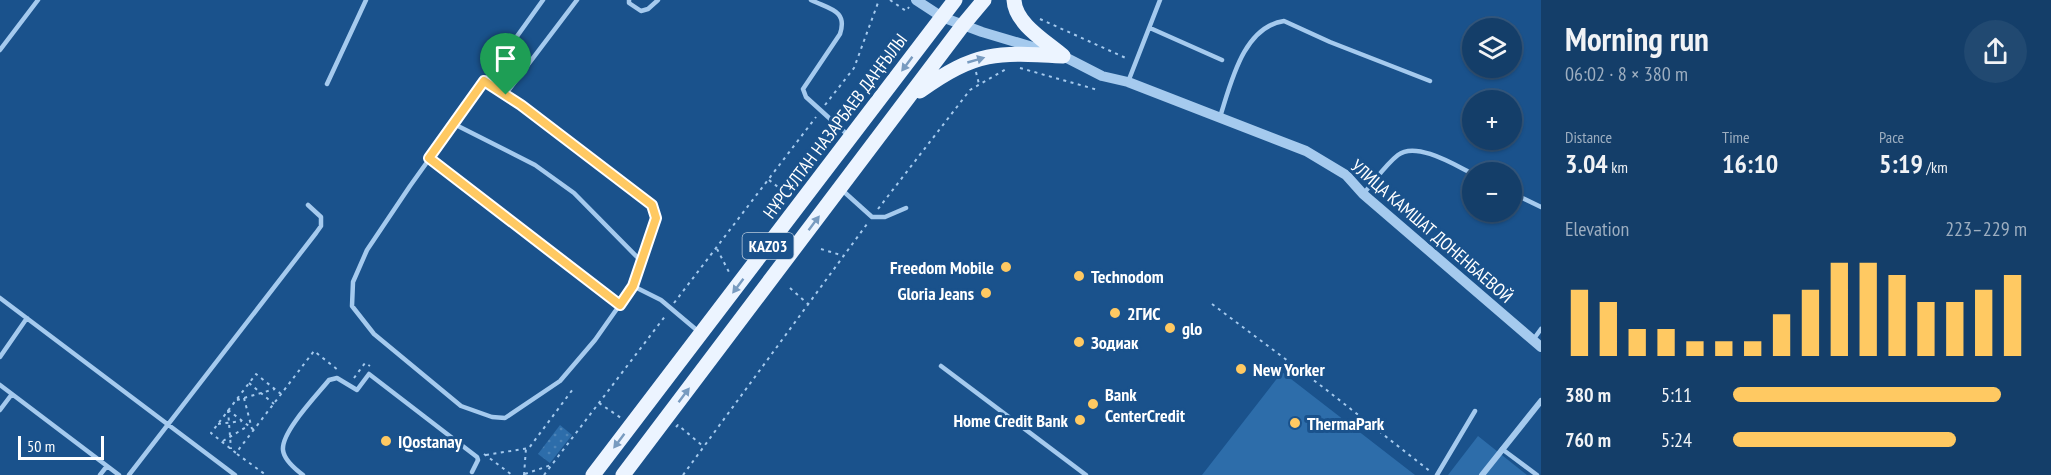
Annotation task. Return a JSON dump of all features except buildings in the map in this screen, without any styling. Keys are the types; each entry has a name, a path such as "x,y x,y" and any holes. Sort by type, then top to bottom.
{"main road":[{"name":"НҰРСҰЛТАН НАЗАРБАЕВ ДАҢҒЫЛЫ","path":"594,475 955,0"},
{"path":"1014,0 1014,6 1026,25 1064,56"},
{"name":"KАZ03","path":"623,475 963,25 982,3"},
{"path":"908,99 944,74 973,60 1012,53 1064,56"}],"street":[{"name":"УЛИЦА КАМШАТ ДОНЕНБАЕВОЙ","path":"913,3 942,18 1064,56 1102,76 1128,82 1306,151 1346,175 1363,194 1537,344"},
{"path":"1482,475 1541,401"}],"lane":[{"path":"0,50 38,0"},
{"path":"327,84 366,0"},
{"path":"484,81 506,95 652,205 656,218 633,286 595,340 560,381 505,418 492,417 461,406 374,334 352,306 353,282 367,250 429,158 484,81 543,0"},
{"path":"506,95 577,0"},
{"path":"629,0 629,3 641,10 648,9 658,0"},
{"path":"811,0 838,14 842,18 843,25 840,34 803,89 806,97 850,138"},
{"path":"1128,82 1160,0"},
{"path":"1220,117 1236,71 1249,46 1268,25 1276,22 1284,21 1330,42 1430,81"},
{"path":"1150,28 1222,60"},
{"path":"454,124 535,165 574,193 641,261"},
{"path":"1363,194 1398,155 1408,150 1433,155 1462,169"},
{"path":"429,158 620,305"},
{"path":"840,189 872,217 885,218 906,208"},
{"path":"1522,198 1541,207"},
{"path":"129,475 166,424 321,226 321,217 308,205"},
{"path":"633,286 661,300 701,334"},
{"path":"0,298 235,475"},
{"path":"0,357 27,318"},
{"path":"1537,344 1541,329"},
{"path":"941,366 1086,475"},
{"path":"303,475 284,456 282,449 287,434 329,380 337,378 357,390 369,374 477,457 478,460 472,472"},
{"path":"0,385 119,475"},
{"path":"0,410 12,394"},
{"path":"1436,475 1475,411"},
{"path":"1502,449 1536,475"},
{"path":"100,475 107,465"}],"path":[{"path":"544,475 854,68 879,0"},
{"path":"890,0 906,11 913,3"},
{"path":"1038,18 1136,62"},
{"path":"683,475 872,217 970,90 1011,67"},
{"path":"1016,68 1098,90"},
{"path":"769,180 800,204"},
{"path":"717,248 737,287"},
{"path":"821,249 843,256"},
{"path":"790,288 808,304"},
{"path":"1212,304 1436,475"},
{"path":"236,453 282,394 256,374 211,433 236,453 267,475"},
{"path":"249,383 274,404"},
{"path":"236,400 275,389"},
{"path":"486,455 529,448 573,389"},
{"path":"244,398 253,429"},
{"path":"599,403 623,419"},
{"path":"228,410 253,429"},
{"path":"228,410 231,449"},
{"path":"218,424 242,421"},
{"path":"671,434 678,425 704,447"},
{"path":"222,442 248,426"},
{"path":"525,448 525,474 552,464"}],"shaded area":[{"name":"ThermaPark","path":"1282,372 1415,475 1202,475"},
{"path":"560,425 572,435 550,463 538,454"},
{"path":"1478,436 1527,475 1448,475"}],"place":[{"name":"Freedom Mobile","path":"1006,267"},
{"name":"Technodom","path":"1079,276"},
{"name":"Gloria Jeans","path":"986,293"},
{"name":"2ГИС","path":"1115,313"},
{"name":"glo","path":"1170,328"},
{"name":"Зодиак","path":"1079,342"},
{"name":"New Yorker","path":"1241,369"},
{"name":"Bank CenterCredit","path":"1093,404"},
{"name":"Home Credit Bank","path":"1080,420"},
{"name":"ThermaPark","path":"1295,423"},
{"name":"IQostanay","path":"386,441"}],"route":[{"path":"484,81 506,95 652,205 656,218 633,286 620,305 429,158 484,81"}]}
